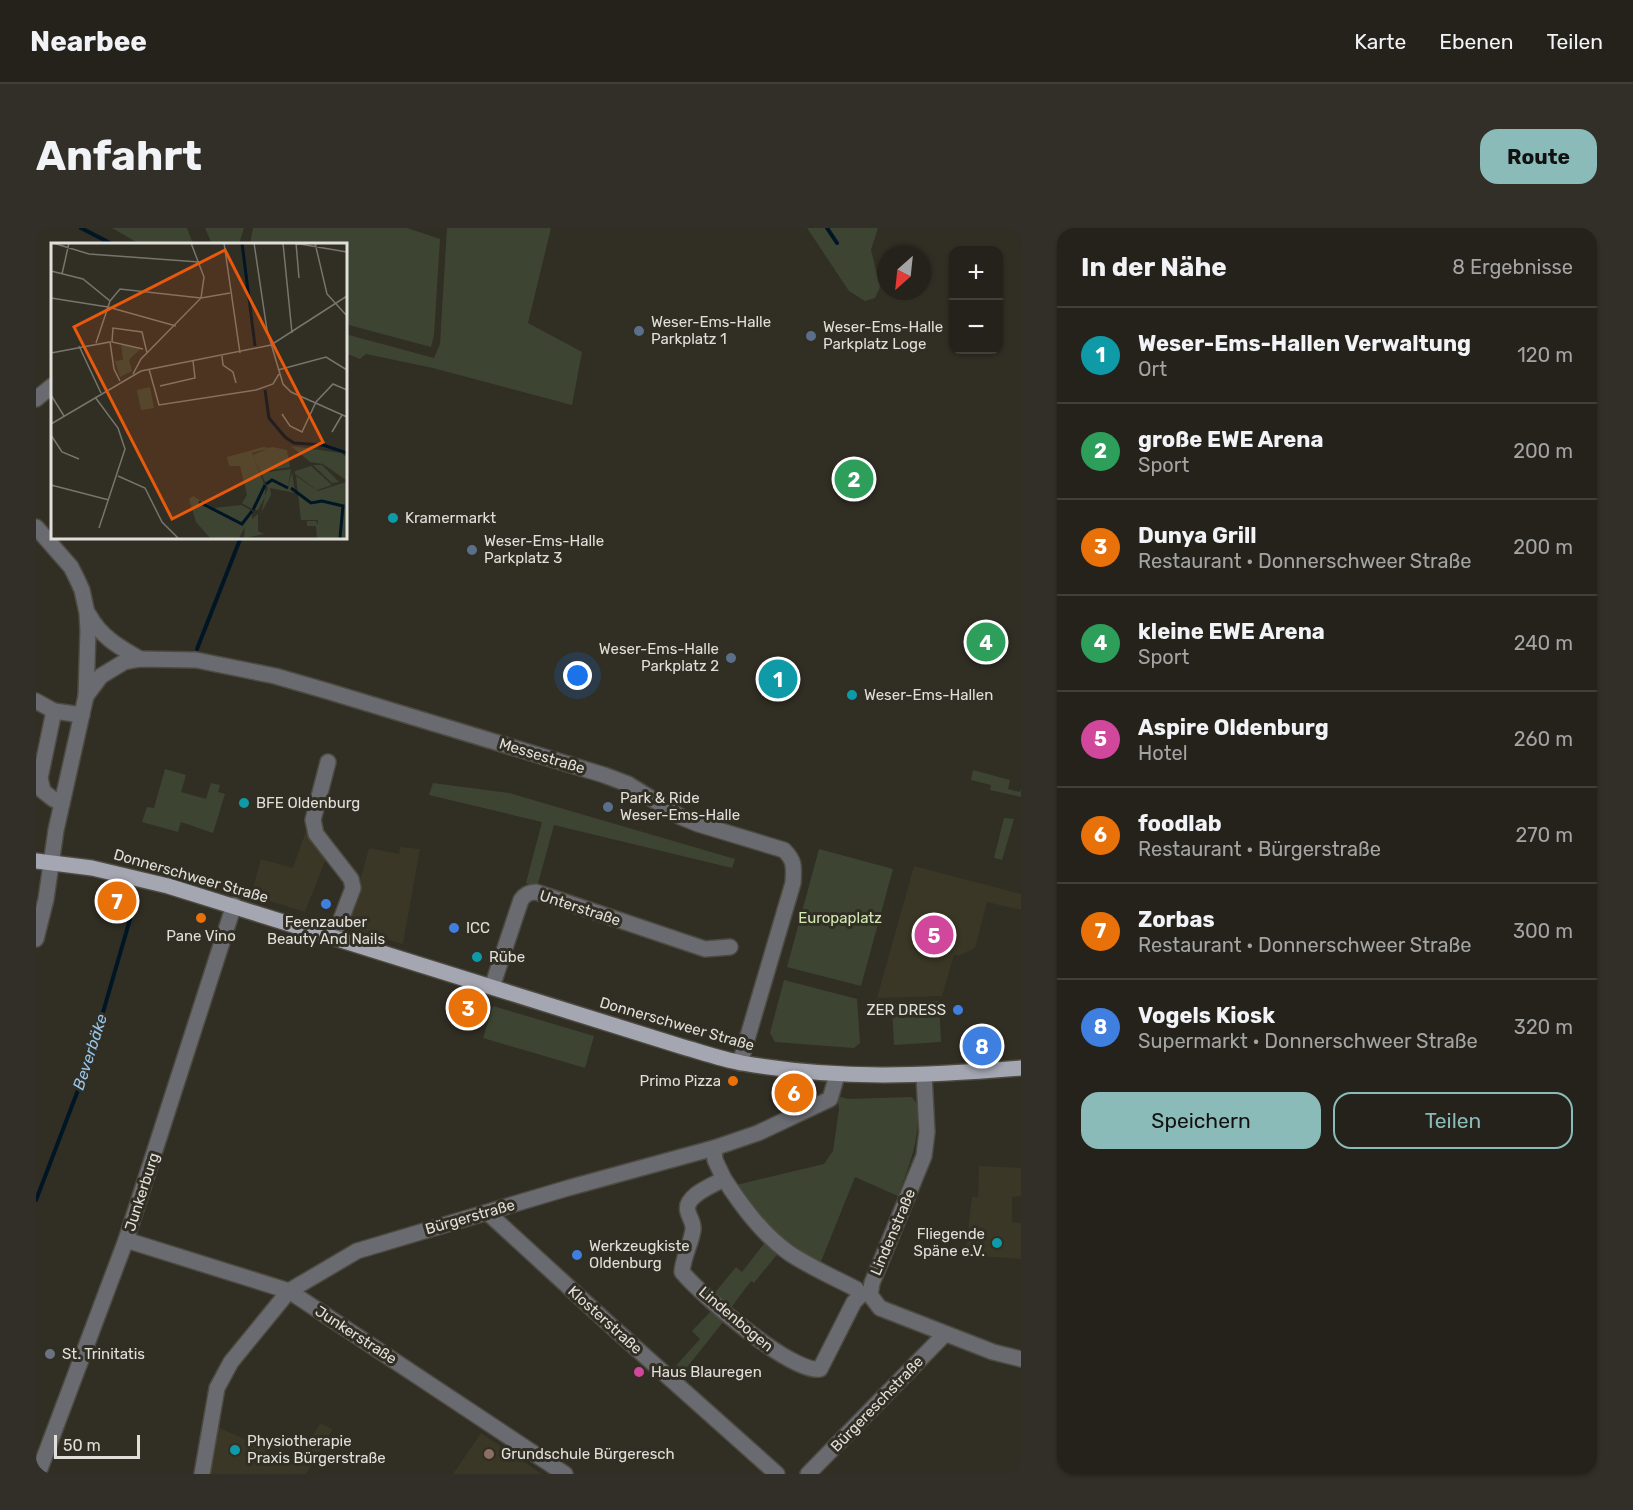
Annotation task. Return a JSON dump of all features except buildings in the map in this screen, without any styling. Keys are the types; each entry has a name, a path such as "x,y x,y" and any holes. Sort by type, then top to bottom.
{"main road":[{"name":"Donnerschweer Straße","path":"44,862 138,878 234,905 740,1063 837,1075 877,1076 1021,1068"}],"street":[{"path":"36,399 51,387"},
{"path":"36,527 71,567 82,590 87,613 88,648 86,696 62,802 44,862 46,899 36,939"},
{"path":"87,613 107,639 140,659"},
{"name":"Messestraße","path":"86,696 96,681 111,668 140,659 196,660 274,676 604,775 628,784 681,817 784,850 791,858 794,868 793,883 740,1063"},
{"path":"36,701 54,711 82,716"},
{"path":"54,711 40,778 43,791 53,799 62,802"},
{"path":"328,762 313,820 314,827 316,834 351,879 352,888 334,938"},
{"name":"Unterstraße","path":"492,987 521,900 531,892 705,949 730,947"},
{"name":"Junkerburg","path":"38,1474 126,1239 234,905"},
{"name":"Bürgerstraße","path":"202,1474 217,1388 231,1362 290,1291 357,1251 578,1185 714,1148 758,1132 830,1099 837,1075"},
{"name":"Lindenstraße","path":"924,1075 927,1132 924,1156 865,1295 880,1308 993,1352 1021,1359"},
{"path":"714,1148 715,1160 724,1179 754,1220 802,1262 865,1295"},
{"name":"Lindenbogen","path":"724,1179 693,1197 688,1203 688,1214 693,1222 693,1229 682,1272 758,1340 800,1365 813,1371 820,1369 854,1302 865,1295"},
{"name":"Klosterstraße","path":"488,1212 777,1474"},
{"name":"Junkerstraße","path":"126,1239 290,1291 565,1474"},
{"name":"Bürgereschstraße","path":"808,1474 945,1334"}],"shaded area":[{"path":"306,831 328,853 305,912 251,895 261,859 293,868"},
{"path":"400,847 420,849 403,944 347,928 369,848 399,854"},
{"path":"914,866 1021,894 1021,910 987,902 975,948 960,955 954,955 942,996 877,998"},
{"path":"979,1166 1021,1168 1021,1196 1012,1197 1012,1222 1021,1223 1021,1259 965,1255 972,1197 978,1197"},
{"path":"320,1423 333,1429 306,1474 202,1474 211,1424 297,1463"},
{"name":"Grundschule Bürgeresch","path":"481,1433 542,1474 453,1474"}],"green space":[{"path":"112,228 187,228 193,243 138,243"},
{"path":"205,228 244,228 239,243 212,243"},
{"path":"253,228 407,228 440,239 434,335 431,347 346,324 346,243 250,243"},
{"path":"447,228 551,228 528,323 582,352 572,405 433,368 366,354 360,359 346,353 346,334 434,358 440,344"},
{"path":"807,228 878,228 871,250 877,275 875,298 865,301 849,291"},
{"path":"165,769 186,775 181,792 206,799 211,783 220,785 218,792 225,794 213,833 181,822 178,832 142,822 147,807 154,808"},
{"path":"973,770 1010,780 1008,789 1020,792 1021,788 1021,797 990,790 991,785 971,780"},
{"path":"433,783 509,793 735,859 732,868 554,825 537,887 526,883 542,822 429,795"},
{"path":"1004,818 1014,819 1002,860 994,858"},
{"name":"Europaplatz","path":"819,849 893,869 861,986 787,967"},
{"path":"784,980 857,999 860,1043 854,1048 775,1042 770,1033"},
{"path":"939,1001 941,1042 894,1045 892,1004"},
{"path":"493,1006 594,1036 585,1068 483,1038"},
{"path":"837,1096 848,1099 912,1097 918,1105 916,1141 898,1196 855,1177 820,1264 784,1239 780,1243 736,1185 824,1164 833,1151 839,1109"},
{"path":"767,1240 779,1252 754,1283 751,1281 730,1309 713,1295 736,1267 742,1272"},
{"path":"714,1308 727,1317 680,1376 673,1369 700,1339 692,1331"}],"waterway":[{"name":"Beverbäke","path":"81,228 110,243"},
{"path":"827,228 837,243"},
{"name":"Beverbäke","path":"197,649 241,538"},
{"name":"Beverbäke","path":"36,1200 88,1064 135,902"}],"place":[{"name":"Weser-Ems-Halle Parkplatz 1","path":"639,331"},
{"name":"Weser-Ems-Halle Parkplatz Loge","path":"811,336"},
{"name":"große EWE Arena","path":"854,479"},
{"name":"Kramermarkt","path":"393,518"},
{"name":"Weser-Ems-Halle Parkplatz 3","path":"472,550"},
{"name":"kleine EWE Arena","path":"986,642"},
{"name":"Weser-Ems-Halle Parkplatz 2","path":"731,658"},
{"name":"Weser-Ems-Hallen Verwaltung","path":"778,679"},
{"name":"Weser-Ems-Hallen","path":"852,695"},
{"name":"BFE Oldenburg","path":"244,803"},
{"name":"Park & Ride Weser-Ems-Halle","path":"608,807"},
{"name":"Zorbas","path":"117,901"},
{"name":"Feenzauber Beauty And Nails","path":"326,904"},
{"name":"Pane Vino","path":"201,918"},
{"name":"ICC","path":"454,928"},
{"name":"Aspire Oldenburg","path":"934,935"},
{"name":"Rübe","path":"477,957"},
{"name":"Dunya Grill","path":"468,1008"},
{"name":"ZER DRESS","path":"958,1010"},
{"name":"Vogels Kiosk","path":"982,1046"},
{"name":"Primo Pizza","path":"733,1081"},
{"name":"foodlab","path":"794,1093"},
{"name":"Fliegende Späne e.V.","path":"997,1243"},
{"name":"Werkzeugkiste Oldenburg","path":"577,1255"},
{"name":"St. Trinitatis","path":"50,1354"},
{"name":"Haus Blauregen","path":"639,1372"},
{"name":"Physiotherapie Praxis Bürgerstraße","path":"235,1450"},
{"name":"Grundschule Bürgeresch","path":"489,1454"}]}
